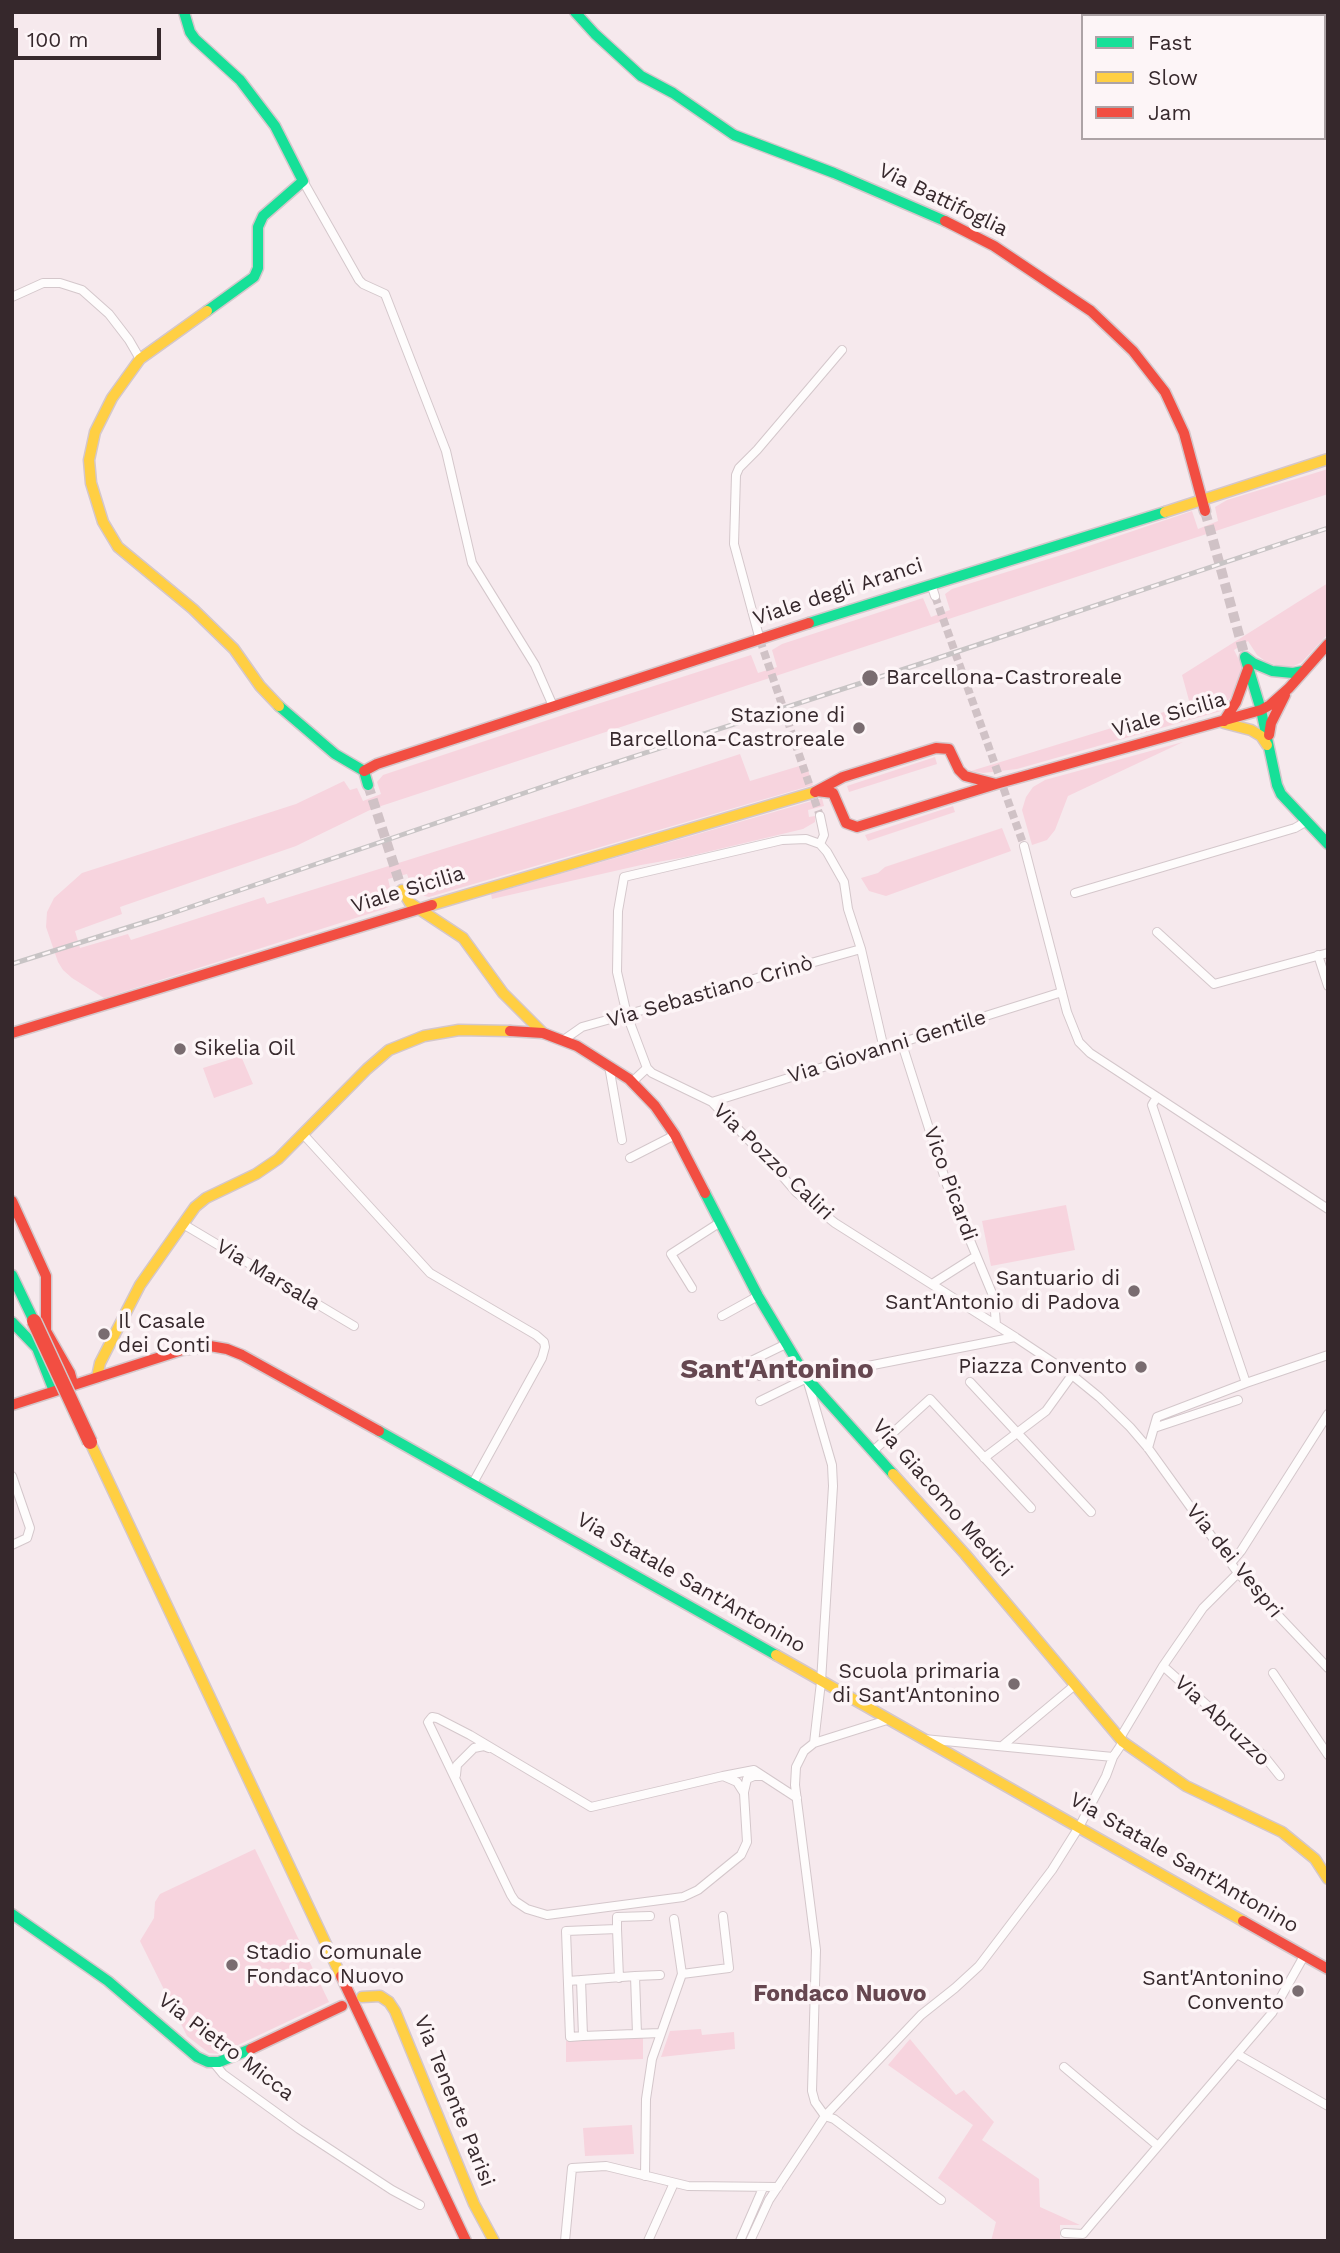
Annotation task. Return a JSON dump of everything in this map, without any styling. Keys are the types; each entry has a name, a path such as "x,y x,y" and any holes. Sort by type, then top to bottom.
{"main road":[{"path":"140,359 254,277 258,268 258,227 264,216 303,181 275,126 240,80 195,39 184,12"},
{"name":"Via Battifoglia","path":"575,12 641,76 673,93 734,135 834,173 950,223 994,246 1091,311 1133,351 1165,392 1185,433 1204,506"},
{"name":"Viale degli Aranci","path":"140,359 112,398 95,432 89,460 91,483 103,522 118,547 193,609 234,649 278,706 366,778 377,764 760,640 933,590 1204,506 1328,459"},
{"name":"Viale Sicilia","path":"12,1033 420,908 817,791 827,790 835,795 846,823 855,827 996,784 1221,722 1261,710 1289,688 1328,644"},
{"path":"1246,663 1272,671 1303,671"},
{"path":"1246,663 1261,710 1280,794 1328,844"},
{"path":"1221,722 1236,702 1246,663"},
{"path":"1269,743 1271,723 1289,688"},
{"path":"1221,722 1251,730 1269,743"},
{"name":"Viale Sicilia","path":"817,791 839,779 940,747 952,753 959,770 965,776 996,784"},
{"path":"835,795 834,788 839,779"},
{"path":"402,890 410,903 463,938 503,993 543,1033"},
{"name":"Via Giacomo Medici","path":"93,1378 141,1285 195,1208 206,1198 278,1159 381,1056 412,1039 459,1030 543,1033 590,1053 632,1082 651,1101 676,1135 758,1296 807,1378 983,1574 1121,1740 1186,1786 1282,1832 1315,1859 1328,1879"},
{"path":"12,1201 46,1276 47,1299 40,1323 25,1334"},
{"path":"12,1275 67,1368 72,1380 69,1387"},
{"path":"12,1322 37,1348 54,1391"},
{"path":"40,1323 90,1442 466,2241"},
{"name":"Via Statale Sant'Antonino","path":"12,1405 182,1350 202,1346 227,1349 242,1355 1328,1969"},
{"path":"67,1368 93,1378"},
{"name":"Via Pietro Micca","path":"12,1914 108,1981 197,2057 214,2063"},
{"name":"Via Tenente Parisi","path":"362,1997 380,1996 396,2011 474,2204 494,2241"},
{"path":"214,2063 230,2059 342,2006"}],"street":[{"path":"303,181 359,279 363,284 385,295 446,451 472,563 535,665 553,706"},
{"path":"12,297 43,283 60,283 82,289 109,314 130,340 140,359"},
{"path":"760,640 734,544 736,475 739,468 842,350"},
{"path":"820,816 824,835 820,844"},
{"path":"1075,893 1295,828 1307,821"},
{"path":"632,1082 647,1068 627,1015 616,960 618,911 624,877 782,840 806,839 820,844 844,882 848,909 862,949 884,1049"},
{"path":"1024,846 1072,1028 1079,1042 1090,1053 1328,1209"},
{"path":"1157,932 1214,984 1328,953"},
{"name":"Via Sebastiano Crinò","path":"562,1041 582,1027 862,949"},
{"path":"1318,955 1328,986"},
{"name":"Via Giovanni Gentile","path":"712,1102 1062,992"},
{"name":"Vico Picardi","path":"902,1044 947,1185 994,1298 996,1325"},
{"path":"609,1066 622,1140"},
{"name":"Via Pozzo Caliri","path":"647,1068 652,1073 712,1102 796,1192 823,1215 1015,1337"},
{"path":"1157,1097 1152,1105 1246,1383"},
{"path":"303,1134 430,1273 544,1342 542,1358 472,1483"},
{"path":"630,1158 676,1135"},
{"path":"692,1288 671,1254 719,1223"},
{"name":"Via Marsala","path":"183,1224 354,1326"},
{"path":"932,1283 976,1256"},
{"path":"722,1316 758,1296"},
{"path":"760,1401 807,1378 1015,1337 1072,1375 1119,1415 1148,1448"},
{"path":"760,1376 753,1360 786,1344"},
{"path":"1148,1448 1157,1417 1328,1355"},
{"path":"984,1458 1046,1410 1072,1375"},
{"path":"807,1378 832,1465 821,1682 814,1743"},
{"path":"970,1382 1091,1511"},
{"path":"873,1451 930,1399 1031,1508"},
{"path":"1154,1429 1238,1400"},
{"path":"1231,1563 1328,1414"},
{"name":"Via dei Vespri","path":"1148,1448 1238,1573 1328,1668"},
{"path":"12,1476 30,1528 27,1538 12,1545"},
{"path":"750,2241 769,2200 825,2116 912,2023 979,1966 1052,1870 1079,1827 1106,1776 1121,1740 1163,1666 1203,1608 1238,1573"},
{"name":"Via Abruzzo","path":"1163,1666 1264,1756 1280,1776"},
{"path":"1273,1673 1328,1755"},
{"path":"1002,1746 1075,1685"},
{"path":"768,1778 754,1776 747,1779 744,1793 747,1842 745,1849 698,1890 683,1897 547,1914 527,1909 515,1901 458,1781 428,1726 429,1719 437,1718 470,1735 591,1807 754,1770 768,1778 797,1798"},
{"path":"887,1720 814,1743 804,1751 796,1767 797,1798 815,1943 812,2091 815,2102 825,2116 834,2119 941,2200"},
{"path":"470,1735 474,1748"},
{"path":"920,1738 1113,1757"},
{"path":"458,1781 456,1771 460,1762 474,1748 484,1746 495,1749"},
{"path":"442,1753 460,1762"},
{"path":"723,1776 737,1782 744,1793"},
{"path":"619,1978 617,1917 650,1916"},
{"path":"682,1973 729,1968 723,1916"},
{"path":"645,2176 644,2142 649,2076 660,2033 682,1973 674,1919"},
{"path":"617,1929 566,1930 569,2037 660,2033"},
{"path":"1065,2233 1083,2234 1272,2013 1304,1956"},
{"path":"568,1981 660,1975"},
{"path":"635,1976 637,2034"},
{"path":"581,1980 583,2036"},
{"path":"1237,2054 1328,2106"},
{"name":"Via Pietro Micca","path":"214,2063 223,2074 299,2129 392,2190 420,2205"},
{"path":"1064,2067 1158,2147"},
{"path":"565,2241 572,2168 606,2166 700,2187 778,2187"},
{"path":"648,2241 674,2183"},
{"path":"740,2241 763,2188"}],"shaded area":[{"path":"1328,469 1328,494 372,809 296,846 120,907 122,914 75,931 80,948 128,934 131,940 264,897 267,904 740,754 750,781 806,764 813,785 429,897 420,895 412,888 407,874 388,879 393,900 390,906 384,909 104,998 72,978 58,962 46,927 47,912 54,898 82,873 296,804 344,781 350,790 357,788 363,801 381,794 377,782 383,775 751,655 758,673 777,667 772,650 782,644 923,598 931,617 950,610 945,594 952,589 1192,511 1198,529 1218,521 1215,507 1227,500"},
{"path":"1328,583 1328,634 1302,662 1292,667 1265,661 1257,655 1248,641 1234,650 1242,666 1241,676 1238,686 1221,711 1017,769 983,773 971,771 1190,704 1182,675"},
{"path":"1183,742 1068,796 1055,830 1047,840 1032,845 1022,810 1033,787 1045,780"},
{"path":"935,757 937,764 849,792 847,786"},
{"path":"822,798 824,806 808,810 809,817 815,816 815,822 803,829 492,899 491,894"},
{"path":"953,806 955,812 868,841 865,835"},
{"path":"1002,828 1011,851 886,896 869,891 861,878 878,873 885,867"},
{"path":"241,1056 253,1084 214,1098 203,1068"},
{"path":"1066,1205 1075,1250 991,1266 982,1221"},
{"name":"Stadio Comunale Fondaco Nuovo","path":"255,1849 329,2002 219,2054 209,2053 187,2036 140,1941 154,1918 155,1902 160,1894"},
{"path":"701,2029 702,2035 734,2032 735,2049 661,2057 670,2031"},
{"path":"643,2038 643,2059 566,2062 566,2041"},
{"path":"910,2039 956,2095 964,2090 994,2122 982,2140 1039,2179 1040,2207 1080,2225 1060,2225 1060,2240 1089,2241 991,2241 996,2222 938,2178 973,2125 888,2065"},
{"path":"632,2125 634,2154 585,2156 583,2128"}],"tunnel":[{"path":"1205,511 1245,657"},
{"path":"935,596 1024,846"},
{"path":"760,640 820,816"},
{"path":"368,785 402,890"}],"railway":[{"path":"12,964 161,917 580,774 1328,528"}],"traffic: fast":[{"path":"184,12 195,39 240,80 275,126 303,181 263,216 258,227 258,268 254,277 207,311"},
{"path":"575,12 641,76 673,93 734,135 834,173 945,221"},
{"path":"809,623 1165,512"},
{"path":"1245,657 1261,710 1277,785 1281,794 1328,844"},
{"path":"1245,657 1272,671 1303,671"},
{"path":"279,706 335,754 364,771 368,785"},
{"path":"705,1193 758,1296 807,1378 893,1474"},
{"path":"12,1275 34,1321"},
{"path":"12,1322 37,1348 54,1391"},
{"path":"379,1431 776,1655"},
{"path":"12,1914 108,1981 197,2057 208,2062 219,2062 251,2049"}],"traffic: slow":[{"path":"207,311 140,359 112,398 95,432 89,460 91,483 103,522 118,547 193,609 234,649 260,686 279,706"},
{"path":"1165,512 1328,459"},
{"path":"1224,723 1251,730 1261,736 1267,745"},
{"path":"432,905 815,792"},
{"path":"402,890 410,903 463,938 503,993 543,1033"},
{"path":"97,1377 100,1363 140,1285 195,1207 206,1198 256,1174 278,1159 389,1050 424,1036 459,1030 510,1031"},
{"path":"90,1442 341,1976"},
{"path":"893,1474 965,1554 1123,1742 1186,1786 1282,1832 1315,1859 1328,1879"},
{"path":"776,1655 1243,1921"},
{"path":"362,1997 380,1996 389,2002 395,2011 474,2204 494,2241"}],"traffic: jam":[{"path":"945,221 994,246 1091,311 1133,351 1165,392 1184,433 1205,511"},
{"path":"364,771 377,764 809,623"},
{"path":"817,791 833,793 846,823 857,827 996,784 1261,710 1289,688 1328,644"},
{"path":"1224,721 1236,702 1248,669"},
{"path":"1269,735 1271,723 1285,695"},
{"path":"815,792 843,777 936,748 949,749 959,770 965,776 996,784"},
{"path":"12,1033 432,905"},
{"path":"510,1031 543,1033 577,1046 629,1079 655,1106 675,1135 705,1193"},
{"path":"12,1201 46,1276 46,1331 70,1373 72,1380 69,1387"},
{"path":"34,1321 90,1442"},
{"path":"12,1405 182,1350 210,1346 242,1355 379,1431"},
{"path":"1243,1921 1328,1969"},
{"path":"341,1976 466,2241"},
{"path":"251,2049 342,2006"}],"place":[{"name":"Barcellona-Castroreale","path":"870,678"},
{"name":"Stazione di Barcellona-Castroreale","path":"859,728"},
{"name":"Sikelia Oil","path":"180,1049"},
{"name":"Santuario di Sant'Antonio di Padova","path":"1134,1291"},
{"name":"Il Casale dei Conti","path":"104,1334"},
{"name":"Piazza Convento","path":"1141,1367"},
{"name":"Scuola primaria di Sant'Antonino","path":"1014,1684"},
{"name":"Stadio Comunale Fondaco Nuovo","path":"232,1965"},
{"name":"Sant'Antonino Convento","path":"1298,1991"}],"district":[{"name":"Sant'Antonino","path":"777,1370"},
{"name":"Fondaco Nuovo","path":"840,1994"}]}
